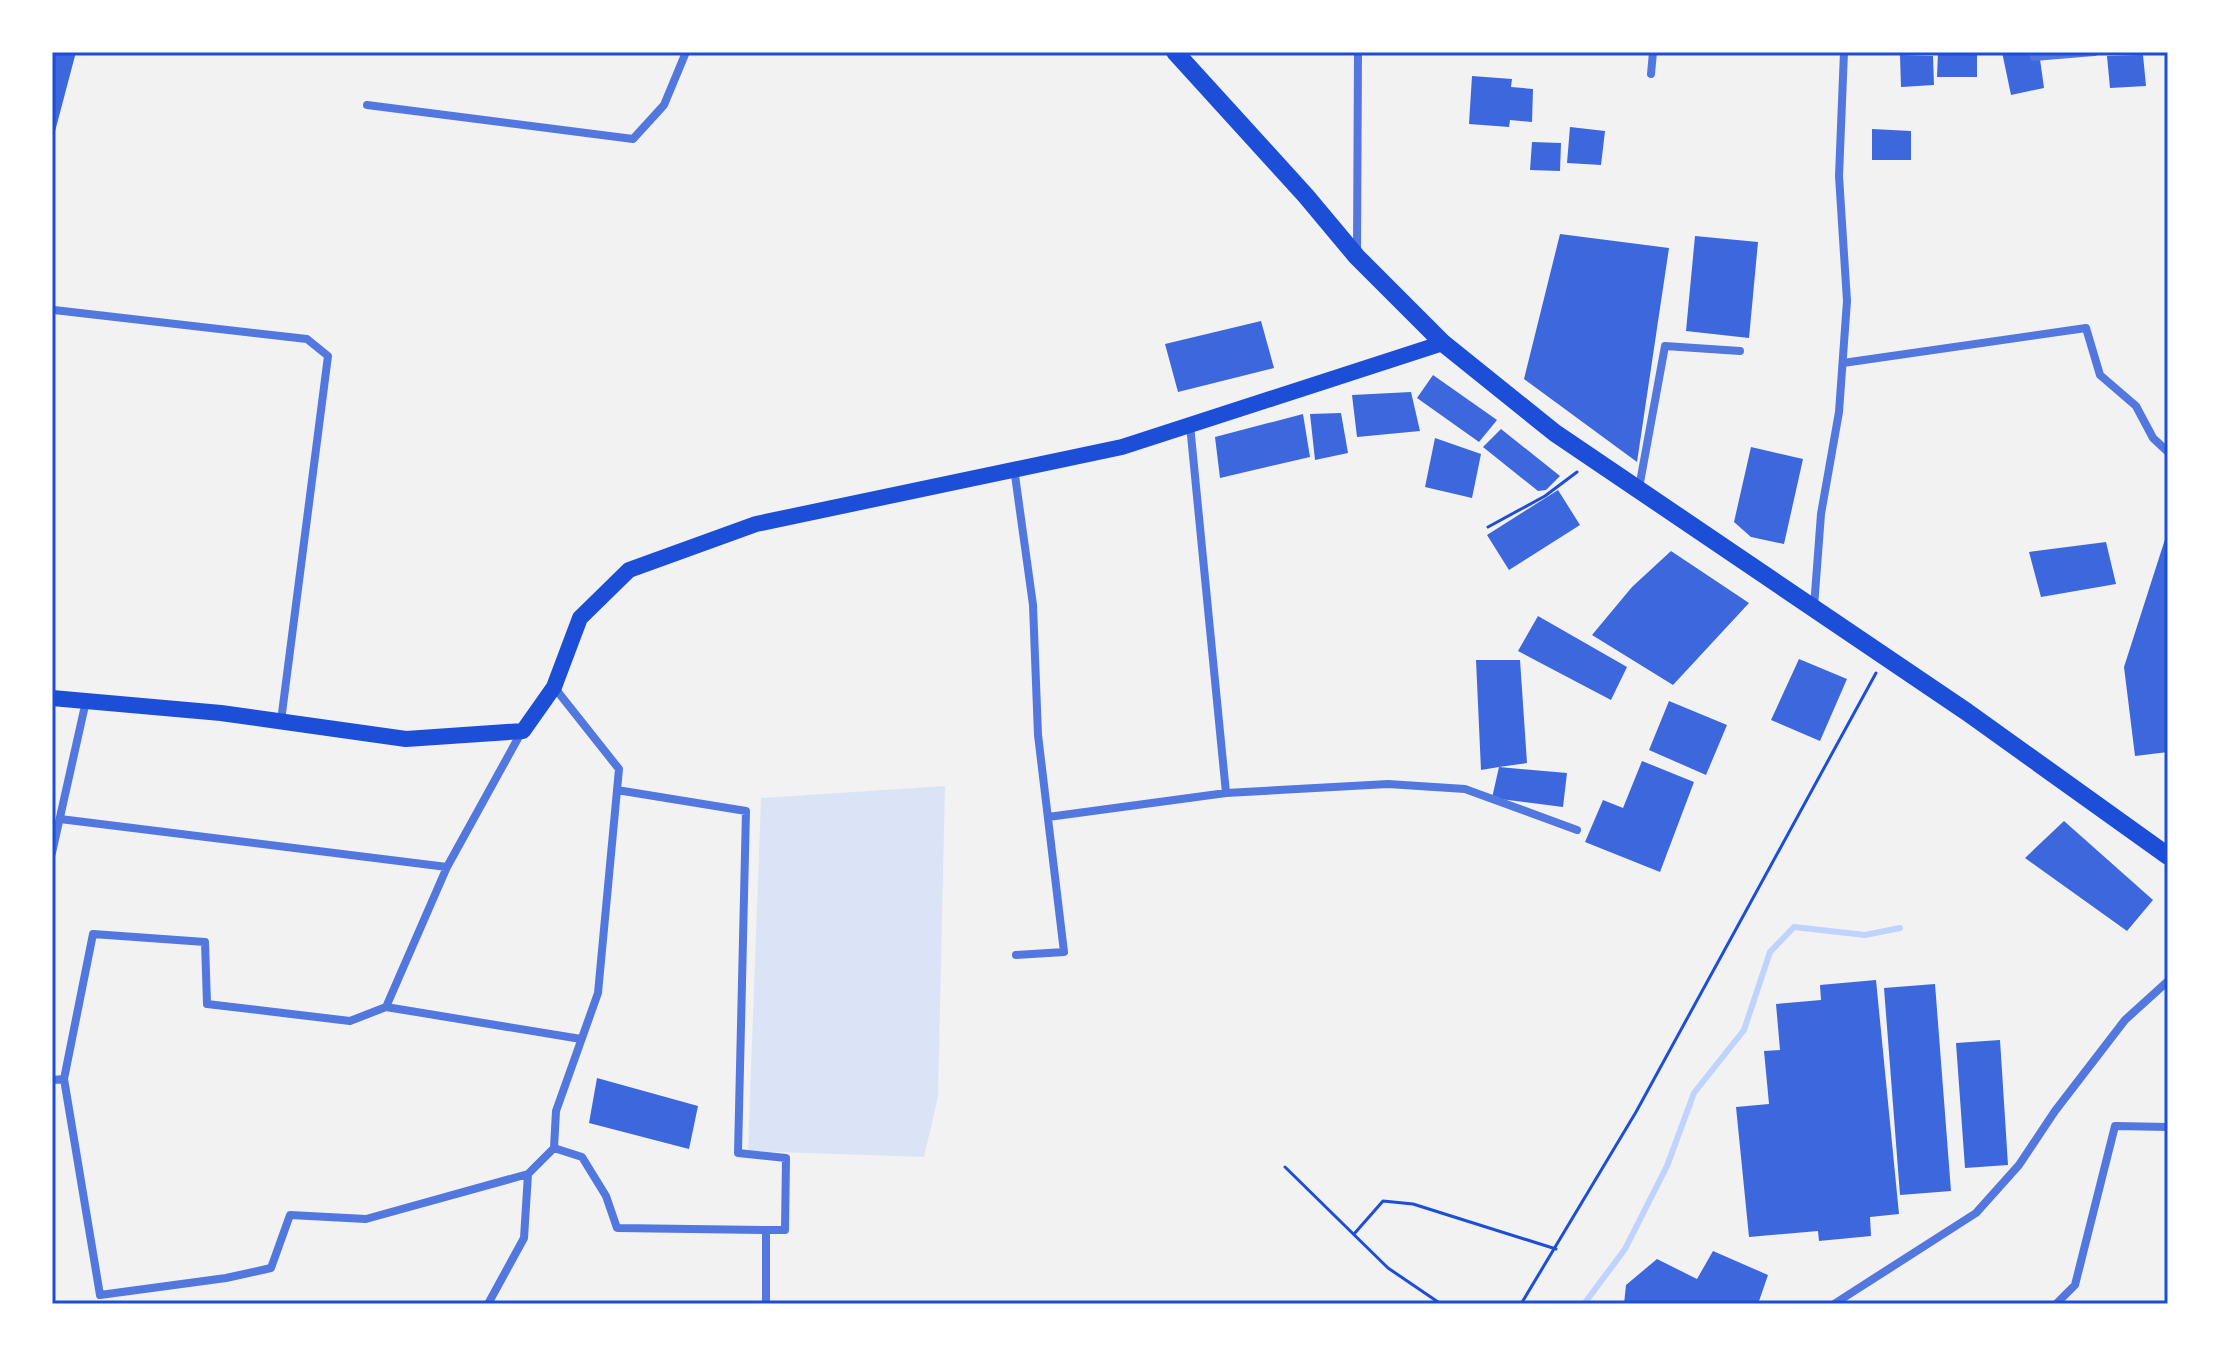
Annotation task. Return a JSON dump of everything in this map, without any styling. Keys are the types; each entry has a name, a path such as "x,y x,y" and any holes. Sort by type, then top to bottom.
{"main road":[{"path":"1175,52 1357,257 1443,343 1593,460 1885,656 2168,856"},
{"path":"52,698 281,721 406,739 523,731 554,687 580,618 629,570 756,524 1122,447 1443,343"}],"street":[{"path":"367,105 633,139 664,105 686,52"},
{"path":"1357,257 1358,52"},
{"path":"1651,74 1653,52"},
{"path":"1814,608 1821,514 1839,412 1847,301 1839,176 1844,52"},
{"path":"2034,57 2094,52"},
{"path":"54,310 307,339 328,356 281,721"},
{"path":"1843,363 2086,328 2100,375 2136,406 2153,438 2168,452"},
{"path":"1639,492 1665,346 1740,351"},
{"path":"1190,425 1226,793"},
{"path":"1014,468 1033,605 1038,735 1064,952 1016,955"},
{"path":"554,687 619,769 598,993 556,1111 554,1148 528,1174 366,1219 290,1215 271,1268 226,1278 100,1295 64,1079 93,934 205,942 207,1004 350,1021 386,1007 581,1039"},
{"path":"52,853 86,701"},
{"path":"386,1007 447,867 523,731"},
{"path":"1048,817 1226,793 1388,784 1465,789 1577,830"},
{"path":"554,1148 582,1157 606,1196 617,1228 785,1230 786,1158 738,1153 746,811 617,790"},
{"path":"60,819 447,867"},
{"path":"1834,1304 1976,1213 2019,1165 2055,1111 2125,1020 2168,981"},
{"path":"52,1080 64,1079"},
{"path":"2056,1304 2075,1285 2115,1126 2168,1127"},
{"path":"488,1304 524,1238 528,1174"},
{"path":"766,1230 766,1304"}],"path":[{"path":"1488,527 1545,496 1593,460"},
{"path":"1521,1304 1644,1098 1885,656"},
{"path":"1285,1167 1388,1268 1441,1304"},
{"path":"1354,1234 1383,1201 1413,1204 1556,1249"}],"shaded area":[{"path":"945,786 938,1097 924,1157 748,1151 761,798"}],"building":[{"path":"52,52 76,52 53,139 52,139"},
{"path":"1938,52 1977,52 1977,77 1937,77"},
{"path":"2002,52 2039,52 2044,88 2011,95"},
{"path":"1900,55 1933,56 1934,85 1901,87"},
{"path":"2143,55 2146,86 2110,88 2107,56"},
{"path":"1472,76 1512,79 1511,87 1533,89 1532,122 1510,120 1509,127 1469,124"},
{"path":"1570,127 1605,131 1601,165 1567,163"},
{"path":"1872,129 1911,131 1911,160 1872,160"},
{"path":"1532,142 1561,143 1560,171 1530,170"},
{"path":"1560,234 1669,248 1637,462 1524,379"},
{"path":"1695,236 1758,242 1749,338 1686,331"},
{"path":"1261,321 1274,368 1178,392 1165,344"},
{"path":"1433,375 1497,420 1479,442 1417,398"},
{"path":"1411,392 1420,431 1357,437 1352,395"},
{"path":"1341,413 1348,453 1315,460 1310,414"},
{"path":"1303,414 1310,457 1220,478 1215,437"},
{"path":"1501,429 1560,476 1546,490 1538,491 1483,447"},
{"path":"1435,438 1481,454 1472,498 1425,487"},
{"path":"1751,447 1803,459 1784,544 1751,537 1734,522"},
{"path":"1558,490 1580,525 1509,570 1487,535"},
{"path":"2167,533 2168,752 2135,756 2124,667"},
{"path":"2106,542 2116,584 2041,597 2029,552"},
{"path":"1671,551 1749,603 1673,685 1592,635 1632,587"},
{"path":"1538,616 1627,667 1611,700 1518,651"},
{"path":"1799,659 1847,679 1820,741 1771,720"},
{"path":"1476,660 1520,660 1527,763 1481,770"},
{"path":"1669,701 1727,725 1706,775 1649,750"},
{"path":"1642,761 1694,782 1660,872 1585,842 1603,800 1623,808"},
{"path":"1499,767 1567,773 1563,807 1492,798"},
{"path":"2064,821 2153,900 2127,931 2025,858"},
{"path":"1876,980 1899,1214 1870,1217 1871,1236 1819,1241 1818,1231 1749,1237 1736,1107 1769,1104 1764,1051 1780,1050 1776,1004 1821,1000 1820,985"},
{"path":"1935,984 1951,1191 1900,1195 1884,988"},
{"path":"2000,1040 2008,1165 1965,1168 1956,1043"},
{"path":"597,1078 698,1106 689,1149 589,1123"},
{"path":"1713,1251 1768,1275 1758,1304 1624,1304 1626,1285 1657,1259 1697,1279"}],"waterway":[{"path":"1584,1304 1625,1249 1667,1166 1694,1093 1744,1030 1770,952 1794,927 1865,935 1900,928"}]}
